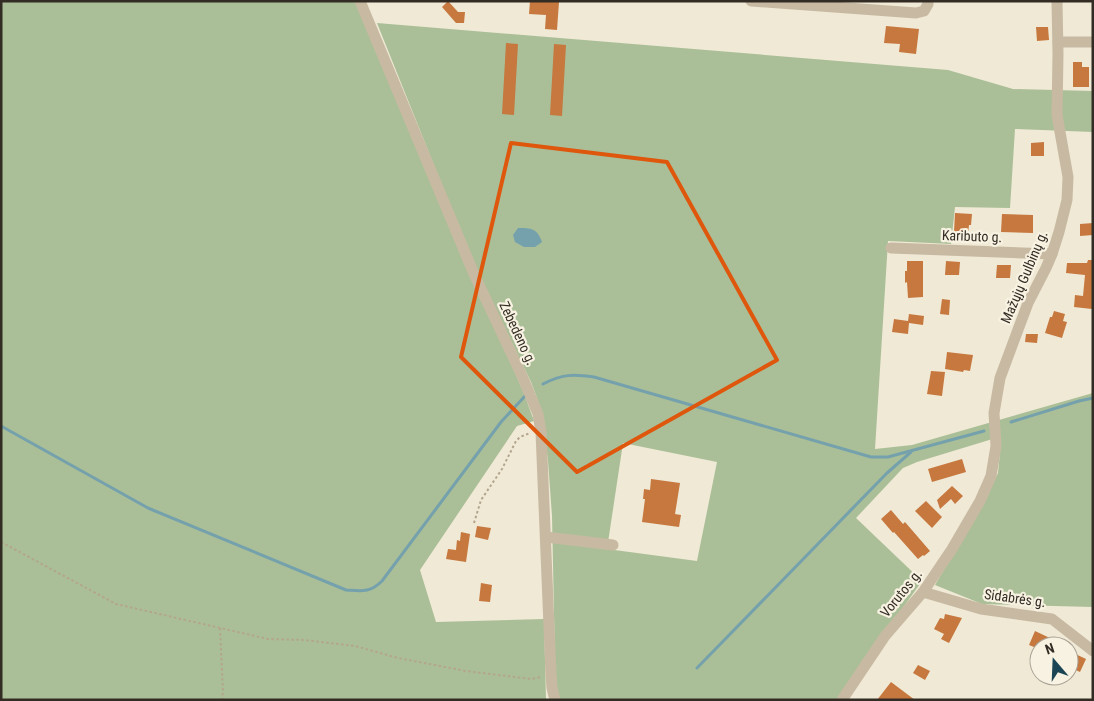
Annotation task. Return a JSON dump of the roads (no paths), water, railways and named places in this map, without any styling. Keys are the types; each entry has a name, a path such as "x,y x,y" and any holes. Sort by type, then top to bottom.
{"street":[{"name":"Zebedeno g.","path":"360,1 474,274 538,414 541,432 551,675 555,700"},
{"path":"751,1 916,13 926,6"},
{"name":"Mažųjų Gulbinų g.","path":"980,501 991,476 996,446 994,413 1000,378 1028,303 1052,254 1067,200 1068,177 1057,114 1057,1"},
{"path":"1058,42 1093,42"},
{"name":"Kaributo g.","path":"891,248 1052,254"},
{"name":"Vorutos g.","path":"842,700 885,636 923,592 952,549 980,501"},
{"path":"546,537 613,545"},
{"name":"Sidabrės g.","path":"923,592 981,609 1052,619 1093,651"}],"water":[{"path":"518,228 536,231 542,242 535,247 524,247 515,242 513,235"}],"waterway":[{"path":"543,384 556,378 568,376 594,377 871,457 888,457 984,431"},
{"path":"1,426 148,508 346,590 361,591 374,588 382,581 501,422 525,396"},
{"path":"1011,422 1093,398"},
{"path":"697,668 887,473 911,452"}]}
